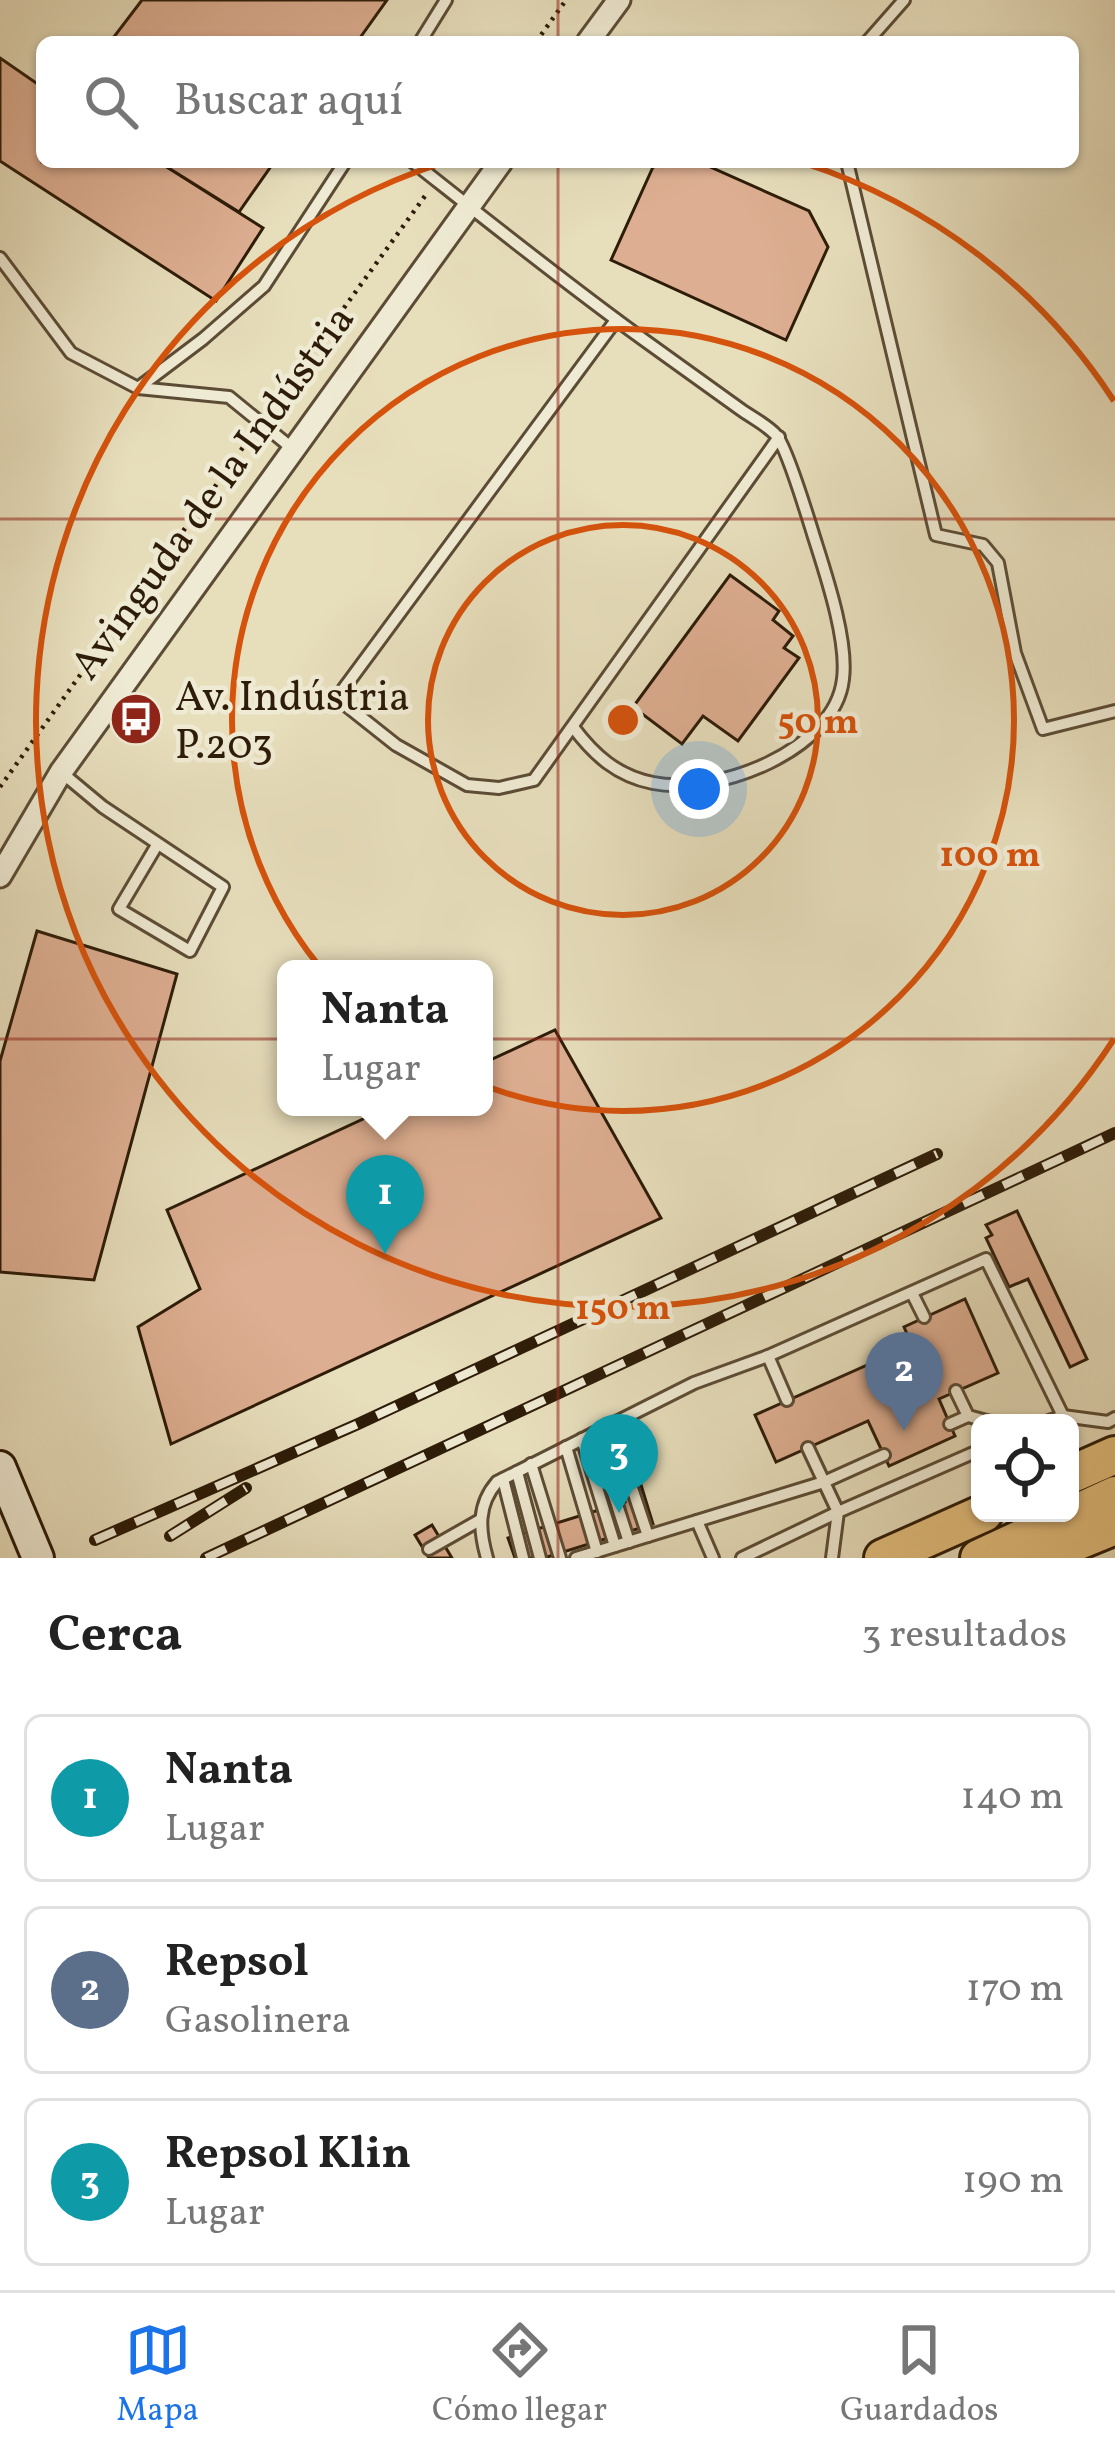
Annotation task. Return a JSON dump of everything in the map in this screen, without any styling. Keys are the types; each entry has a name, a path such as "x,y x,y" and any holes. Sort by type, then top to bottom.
{"highway":[{"path":"1079,1471 1115,1455"},
{"path":"979,1558 1115,1496"},
{"path":"883,1558 971,1519"},
{"path":"1037,1558 1115,1526"}],"main road":[{"path":"0,1467 38,1558"}],"street":[{"path":"593,36 619,0"},
{"name":"Avinguda de la Indústria","path":"0,876 61,772 497,168"}],"lane":[{"path":"424,36 446,0"},
{"path":"872,36 904,0"},
{"path":"137,388 264,286 341,168"},
{"path":"421,168 616,320 778,437 824,568 840,634 843,680 829,718 816,733 777,758 735,776 695,784 653,783 609,767 573,727"},
{"path":"848,168 936,536 983,545 998,563 1016,652 1043,730 1115,711"},
{"path":"0,258 71,353 137,388 229,397 292,449"},
{"path":"616,320 341,691 338,699 396,745 467,785 510,787 534,780 778,437"},
{"path":"61,772 103,807 223,887 190,951 118,909 157,845"},
{"path":"471,1558 486,1554 480,1520 486,1495 503,1479 694,1384 986,1259 1062,1414"},
{"path":"912,1293 924,1318"},
{"path":"768,1356 787,1400"},
{"path":"956,1391 968,1416"},
{"path":"950,1424 971,1417"},
{"path":"1079,1418 1108,1422 1115,1418"},
{"path":"611,1425 648,1536"},
{"path":"588,1436 629,1541"},
{"path":"588,1436 615,1546"},
{"path":"566,1447 597,1552"},
{"path":"808,1448 838,1513 832,1558"},
{"path":"742,1558 971,1454"},
{"path":"576,1558 824,1482 884,1455"},
{"path":"531,1464 560,1558"},
{"path":"517,1472 540,1558"},
{"path":"503,1479 524,1558"},
{"path":"430,1550 480,1520"},
{"path":"698,1521 713,1558"}],"path":[{"path":"540,36 566,0"},
{"path":"0,787 436,180"}],"building":[{"path":"142,0 387,0 361,36 115,36"},
{"path":"0,58 36,83 36,168 168,168 263,228 216,301 0,161"},
{"path":"169,168 270,168 239,212"},
{"path":"653,168 712,168 809,211 828,247 786,340 611,260"},
{"path":"730,575 779,611 773,620 793,636 784,648 799,658 738,741 703,716 682,744 633,707"},
{"path":"37,931 177,974 94,1280 0,1272 0,1061"},
{"path":"555,1030 661,1218 171,1444 138,1327 200,1289 167,1210 370,1116 493,1116 493,1059"},
{"path":"1017,1211 1087,1359 1070,1367 1028,1279 1009,1287 986,1238 992,1235 986,1225"},
{"path":"965,1299 998,1373 939,1399 955,1436 889,1466 868,1421 776,1462 755,1415 912,1345 904,1327"},
{"path":"641,1485 653,1524 544,1558 515,1558 508,1538 625,1502 622,1490"},
{"path":"432,1525 452,1558 429,1558 415,1535"}],"railway":[{"path":"206,1558 1115,1133"},
{"path":"95,1540 358,1424 937,1154"},
{"path":"170,1536 246,1488"}],"place":[{"name":"Av. Indústria P.203","path":"136,719"},
{"name":"Nanta","path":"385,1254"},
{"name":"Repsol","path":"904,1431"},
{"name":"Repsol Klin","path":"619,1513"}]}
